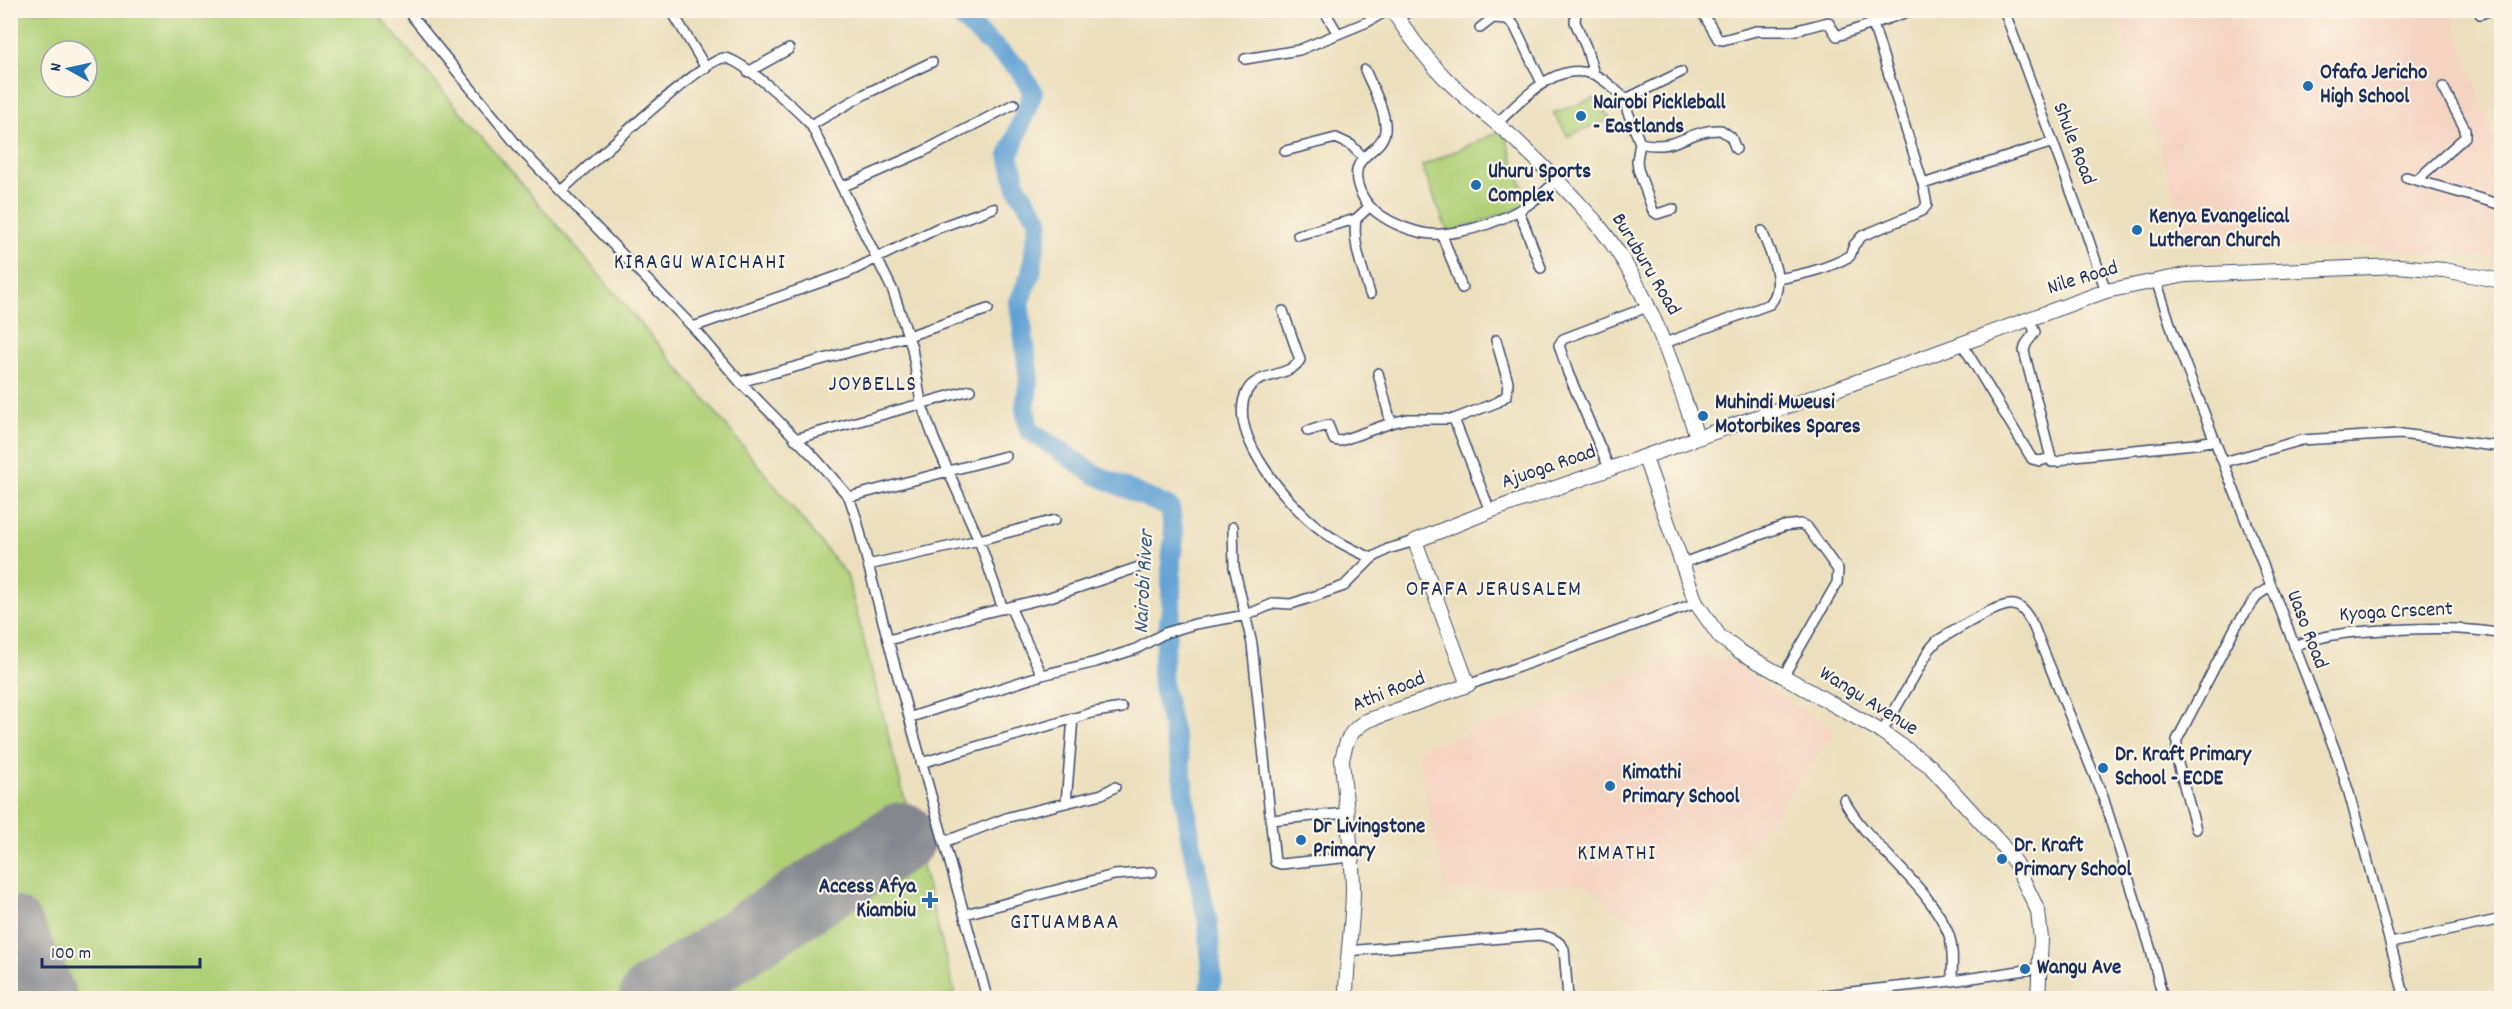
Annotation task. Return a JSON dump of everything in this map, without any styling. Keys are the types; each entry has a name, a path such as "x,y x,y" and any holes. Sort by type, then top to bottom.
{"street":[{"path":"407,10 521,150 693,327 740,382 849,496 858,520 868,565 911,717 921,764 987,999"},
{"path":"671,10 706,68"},
{"path":"1324,10 1338,34"},
{"path":"1245,59 1299,50 1392,13 1413,10"},
{"path":"1576,10 1575,22 1587,47 1594,74"},
{"path":"1701,10 1720,40 1756,31 1793,31 1828,22 1837,36 1909,11"},
{"name":"Shule Road","path":"2004,10 2106,291"},
{"path":"2480,14 2491,10"},
{"name":"Buruburu Road","path":"1392,13 1428,60 1453,86 1556,180 1594,220 1613,245 1650,306 1665,343 1696,437"},
{"path":"1480,28 1494,18 1507,19 1518,33 1542,83"},
{"path":"1778,279 1823,270 1837,263 1850,256 1854,245 1862,236 1922,211 1928,202 1873,24"},
{"path":"748,72 789,49"},
{"path":"562,190 675,90 711,62 724,58 731,59 748,72 788,103 811,125 893,291 914,357 921,403 934,439 1007,608 1042,675"},
{"path":"811,125 865,94 932,62"},
{"path":"1365,70 1383,117 1385,134 1381,141 1363,157 1359,164 1357,181 1369,207 1396,224 1416,231 1442,235 1491,223 1519,211 1545,194 1556,180"},
{"path":"1497,124 1542,83 1573,71 1594,74 1626,99"},
{"path":"1626,99 1681,72"},
{"path":"2417,180 2465,137 2465,129 2443,87"},
{"path":"1626,99 1625,103 1640,143 1638,169 1653,211 1657,214 1673,209"},
{"path":"842,187 922,152 1014,104"},
{"path":"1640,143 1655,147 1671,145 1694,135 1721,130 1731,137 1736,149"},
{"path":"1285,151 1336,138 1351,145 1363,157"},
{"path":"1923,184 2053,142"},
{"path":"2406,177 2502,205"},
{"path":"1298,235 1356,219 1369,207"},
{"path":"693,327 847,273 938,228 993,208"},
{"path":"1519,211 1541,268"},
{"path":"1356,219 1356,246 1370,294"},
{"path":"1665,343 1770,303 1778,290 1778,279 1762,231"},
{"path":"1442,235 1462,288"},
{"name":"Nile Road","path":"1696,437 1873,376 2106,291 2156,280 2186,275 2398,266 2444,270 2502,281"},
{"name":"Uaso Road","path":"2156,280 2172,333 2224,462 2349,793 2405,999"},
{"path":"1610,470 1568,373 1559,345 1563,339 1650,306"},
{"path":"740,382 908,336 988,309"},
{"path":"1283,311 1300,360 1295,366 1254,382 1248,389 1242,407 1242,422 1269,475 1292,503 1318,528 1344,546 1372,558"},
{"path":"2029,318 2035,332 2024,351 2050,458 2055,463 2074,456 2215,440"},
{"path":"1308,431 1328,425 1334,440 1340,441 1407,419 1454,419 1498,402 1507,395 1508,382 1496,340"},
{"path":"1961,342 2032,459 2040,461 2050,458"},
{"path":"1378,373 1391,423"},
{"path":"795,439 970,390"},
{"path":"1454,419 1490,511"},
{"path":"2224,462 2268,447 2302,440 2366,436 2418,435 2502,447"},
{"name":"Ajuoga Road","path":"911,717 1042,675 1096,662 1136,649 1165,633 1195,624 1247,615 1275,603 1291,604 1344,586 1372,558 1388,549 1645,458 1696,437"},
{"path":"849,496 1006,456"},
{"name":"Wangu Avenue","path":"1645,458 1696,603 1720,637 1739,651 1882,732 1930,766 1956,792 2015,863 2038,911 2042,939 2038,999"},
{"path":"868,565 1055,520"},
{"path":"1683,563 1793,524 1807,527 1838,570 1837,583 1784,675"},
{"path":"1233,527 1234,567 1247,615 1275,861 1277,863 1351,857"},
{"path":"1415,541 1468,685"},
{"path":"889,640 1050,597 1139,567"},
{"path":"2196,829 2177,760 2177,740 2236,626 2258,595 2270,587"},
{"name":"Athi Road","path":"1346,999 1347,951 1351,920 1351,857 1342,760 1345,744 1353,729 1366,721 1575,644 1696,603"},
{"path":"1882,732 1937,641 1997,609 2015,605 2024,609 2033,625 2103,796 2150,947 2163,999"},
{"name":"Kyoga Crscent","path":"2294,646 2326,635 2370,630 2446,627 2502,634"},
{"path":"921,764 1073,718 1122,708"},
{"path":"1066,803 1073,718"},
{"path":"944,842 1009,817 1102,794 1115,787"},
{"path":"1844,800 1937,914 1948,934 1952,948 1952,981"},
{"path":"1270,820 1347,813"},
{"path":"964,914 1114,874 1152,872"},
{"path":"2391,943 2502,919"},
{"path":"1347,951 1539,935 1560,942 1564,949 1568,999"},
{"path":"1796,999 1952,981 2040,968"}],"shaded area":[{"name":"Ofafa Jericho High School","path":"2116,11 2451,11 2501,162 2501,259 2364,247 2192,248"},
{"name":"Kimathi Primary School","path":"1689,655 1734,663 1835,732 1768,822 1669,941 1620,913 1587,885 1518,886 1446,892 1417,750"}],"green space":[{"path":"10,11 375,11 703,397 847,575 956,998 11,998"},
{"name":"Nairobi Pickleball - Eastlands","path":"1596,98 1610,119 1568,136 1553,113"},
{"name":"Uhuru Sports Complex","path":"1503,130 1529,205 1448,233 1422,166"}],"waterway":[{"name":"Nairobi River","path":"953,10 1019,69 1033,92 1009,155 1017,188 1039,220 1031,273 1019,302 1029,379 1025,408 1029,430 1094,474 1170,508 1174,537 1171,560 1171,609 1162,667 1163,688 1180,760 1190,836 1208,924 1212,978 1207,998"}],"runway":[{"path":"654,998 901,837"},
{"path":"10,931 42,998"}],"place":[{"name":"Ofafa Jericho High School","path":"2308,86"},
{"name":"Nairobi Pickleball - Eastlands","path":"1581,116"},
{"name":"Uhuru Sports Complex","path":"1476,185"},
{"name":"Kenya Evangelical Lutheran Church","path":"2137,230"},
{"name":"Muhindi Mweusi Motorbikes Spares","path":"1703,416"},
{"name":"Dr. Kraft Primary School - ECDE","path":"2103,768"},
{"name":"Kimathi Primary School","path":"1610,786"},
{"name":"Dr Livingstone Primary","path":"1301,840"},
{"name":"Dr. Kraft Primary School","path":"2002,859"},
{"name":"Access Afya Kiambiu","path":"930,900"},
{"name":"Wangu Ave","path":"2025,969"}],"district":[{"name":"KIRAGU WAICHAHI","path":"700,263"},
{"name":"JOYBELLS","path":"873,385"},
{"name":"OFAFA JERUSALEM","path":"1494,590"},
{"name":"KIMATHI","path":"1617,854"},
{"name":"GITUAMBAA","path":"1065,923"}]}
